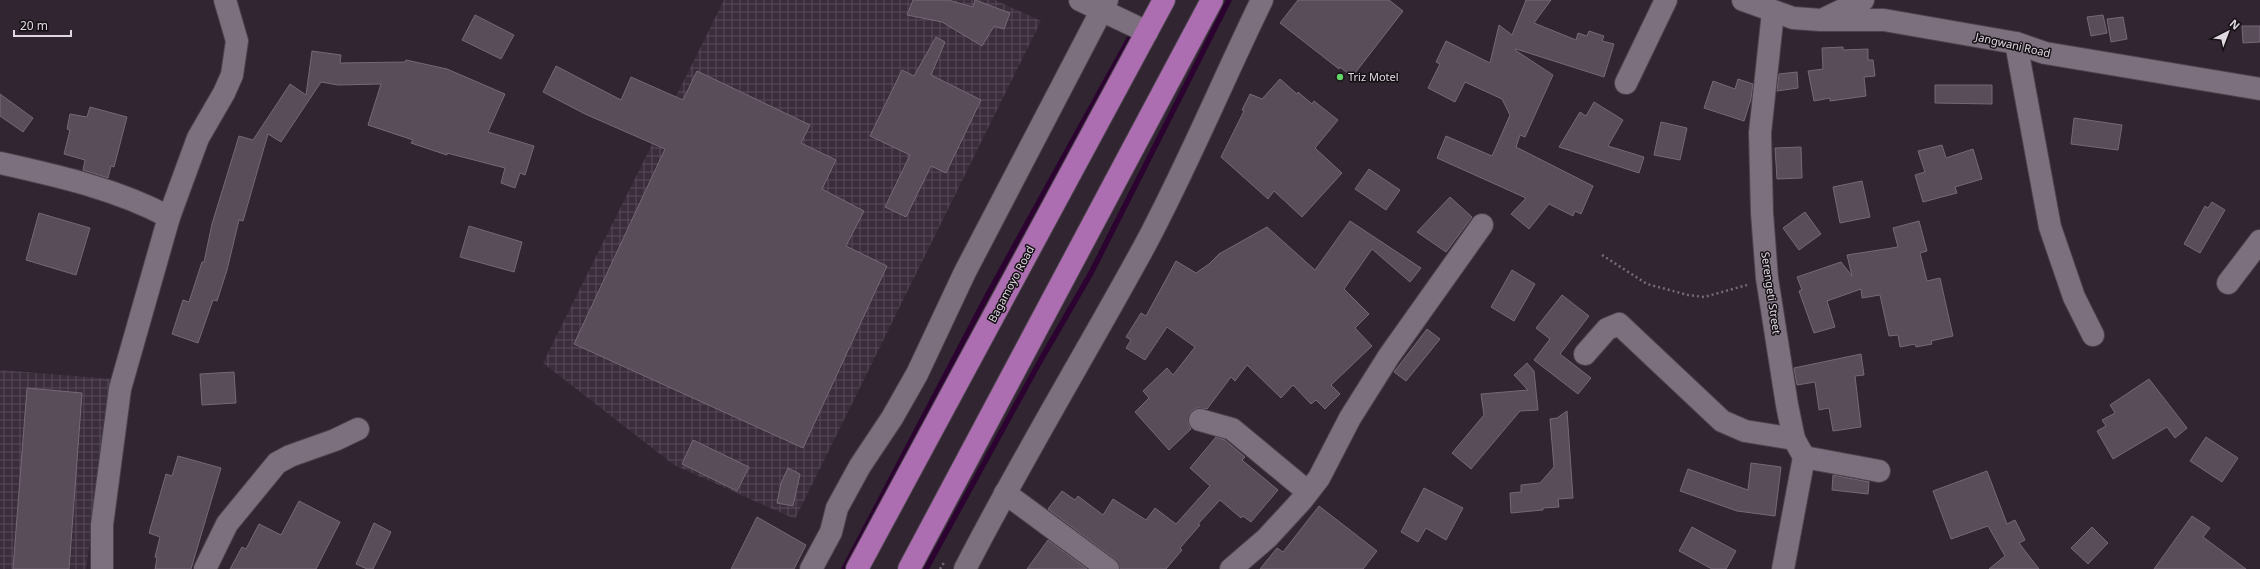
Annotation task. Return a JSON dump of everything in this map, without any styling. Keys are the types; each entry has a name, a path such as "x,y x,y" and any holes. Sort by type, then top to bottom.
{"highway":[{"name":"Bagamoyo Road","path":"857,569 1164,0"},
{"path":"909,569 1212,0"}],"street":[{"path":"102,569 102,525 120,389 169,217 198,138 224,93 232,75 237,41 225,0"},
{"path":"1080,0 1104,5 1147,32"},
{"path":"965,569 1005,493 1144,246 1184,167 1262,0"},
{"path":"1626,83 1666,0"},
{"name":"Jangwani Road","path":"1743,0 1792,18 1821,20 1884,20 2016,43 2045,53 2260,89"},
{"path":"1821,20 1863,0"},
{"path":"811,569 831,532 837,508 860,466 892,418 917,374 965,272 1104,5"},
{"name":"Serengeti Street","path":"1773,12 1760,133 1762,213 1767,278 1799,448 1784,569"},
{"path":"2016,43 2050,227 2074,297 2093,335"},
{"path":"0,163 57,176 128,198 169,217"},
{"path":"1231,569 1267,538 1308,492 1318,478 1350,418 1389,356 1482,225"},
{"path":"2228,283 2260,241"},
{"path":"1585,354 1607,329 1619,324 1722,422 1799,448 1879,471"},
{"path":"1200,420 1232,428 1308,492"},
{"path":"205,569 227,524 277,463 290,456 335,440 358,429"},
{"path":"1005,493 1108,569"}],"path":[{"path":"1602,255 1647,284 1704,297 1767,278"},
{"path":"940,569 948,555"}],"shaded area":[{"path":"724,0 995,0 1041,21 795,519 674,465 543,363"},
{"path":"0,370 113,379 86,569 0,569"}],"building":[{"path":"913,0 948,0 973,7 975,0 1010,13 1004,29 994,26 982,46 942,22 907,15"},
{"path":"1298,0 1389,0 1403,11 1352,77 1340,67 1339,69 1280,23"},
{"path":"1526,0 1551,0 1534,23 1576,40 1578,33 1587,36 1589,31 1604,36 1602,41 1614,44 1604,77 1516,49 1515,50 1553,75 1525,137 1520,135 1516,147 1593,186 1581,214 1575,211 1573,216 1549,204 1529,229 1511,214 1526,198 1437,158 1446,136 1492,156 1510,115 1502,99 1465,82 1455,102 1428,88 1440,64 1436,62 1446,41 1490,63 1499,25 1512,35"},
{"path":"475,15 514,35 501,59 462,40"},
{"path":"2103,15 2107,33 2091,36 2087,17"},
{"path":"2123,17 2127,39 2111,42 2107,19"},
{"path":"2242,26 2260,26 2260,42 2243,43"},
{"path":"936,37 945,42 931,75 981,100 946,173 931,166 906,217 885,207 910,155 870,136 902,70 914,76"},
{"path":"1843,47 1843,50 1868,49 1868,60 1873,60 1875,76 1864,77 1866,96 1830,101 1830,98 1814,101 1808,71 1823,69 1822,48"},
{"path":"312,51 341,55 340,63 405,62 406,60 447,69 505,94 488,132 534,146 525,175 520,173 515,188 501,183 505,168 447,153 447,155 411,143 413,140 368,125 381,84 338,85 321,82 281,142 268,134 243,221 239,220 227,270 217,301 213,300 198,343 172,334 183,300 189,302 202,262 204,262 212,224 239,136 253,140 290,84 306,95"},
{"path":"556,66 621,100 631,77 683,100 697,71 810,125 801,143 836,160 822,189 864,211 846,246 887,266 803,448 574,344 665,149 585,114 543,92"},
{"path":"1797,72 1798,88 1777,91 1779,74"},
{"path":"1280,79 1297,94 1298,92 1312,104 1314,101 1338,120 1315,148 1342,173 1302,217 1274,191 1268,199 1221,157 1244,111 1242,110 1250,94 1262,99"},
{"path":"1738,79 1753,84 1751,99 1744,121 1704,108 1713,81 1735,89"},
{"path":"1935,85 1992,85 1992,104 1935,103"},
{"path":"0,94 33,118 23,132 0,116"},
{"path":"1594,102 1623,120 1608,146 1644,157 1639,173 1559,147 1580,112 1586,116"},
{"path":"90,107 127,117 114,167 111,166 108,178 83,170 85,160 64,154 70,130 67,129 70,114 87,117"},
{"path":"2074,118 2122,125 2118,150 2071,144"},
{"path":"1661,122 1687,128 1680,160 1654,155"},
{"path":"1942,145 1946,158 1973,149 1982,179 1955,187 1957,193 1923,202 1915,175 1925,172 1918,151"},
{"path":"1801,147 1802,178 1777,179 1775,148"},
{"path":"1369,169 1400,190 1386,210 1355,189"},
{"path":"1862,181 1870,217 1840,223 1833,187"},
{"path":"1450,197 1472,217 1446,252 1417,232"},
{"path":"2212,202 2225,210 2200,253 2184,244 2205,206 2208,208"},
{"path":"1805,212 1821,234 1799,250 1783,228"},
{"path":"39,213 90,228 76,275 26,260"},
{"path":"1350,221 1421,268 1410,282 1372,249 1344,289 1369,314 1355,328 1372,346 1331,385 1340,394 1325,409 1316,400 1311,404 1293,385 1281,398 1247,365 1235,381 1231,377 1207,409 1197,408 1191,411 1188,423 1191,429 1169,450 1135,412 1149,398 1143,391 1167,368 1173,375 1195,347 1167,327 1145,360 1126,348 1131,340 1126,337 1141,313 1146,316 1176,261 1196,273 1209,264 1219,254 1267,227 1315,270"},
{"path":"1919,221 1927,251 1920,253 1927,281 1940,278 1953,336 1931,341 1932,344 1916,347 1915,344 1900,347 1898,335 1889,336 1880,295 1862,298 1861,289 1827,301 1835,327 1814,333 1799,291 1802,290 1797,277 1841,262 1852,276 1847,255 1898,247 1893,228"},
{"path":"469,226 522,242 514,272 460,257"},
{"path":"1512,270 1535,284 1514,321 1491,307"},
{"path":"1562,295 1589,316 1560,354 1591,378 1578,394 1534,360 1550,339 1536,328"},
{"path":"1427,329 1440,339 1406,381 1394,372"},
{"path":"1861,354 1864,375 1855,376 1861,427 1833,431 1829,408 1819,410 1815,382 1797,385 1794,368"},
{"path":"1527,363 1534,371 1538,410 1520,411 1471,469 1452,453 1484,415 1481,394 1528,390 1514,375"},
{"path":"234,372 236,403 202,405 200,374"},
{"path":"2149,379 2187,428 2175,438 2167,427 2113,459 2097,431 2106,426 2102,420 2115,413 2110,405"},
{"path":"27,388 82,393 69,569 13,569"},
{"path":"1567,411 1573,498 1558,499 1559,507 1511,513 1510,493 1521,492 1521,485 1540,483 1554,467 1550,419 1557,418"},
{"path":"1216,437 1225,440 1245,457 1242,460 1278,490 1251,522 1243,516 1241,518 1220,500 1198,524 1200,525 1180,548 1182,550 1166,569 1120,569 1115,559 1048,509 1062,491 1075,500 1078,496 1103,515 1113,499 1146,520 1155,508 1176,524 1210,486 1190,468"},
{"path":"2206,437 2238,458 2222,482 2190,461"},
{"path":"693,440 749,467 737,491 682,464"},
{"path":"178,456 221,468 191,569 155,569 157,558 155,557 160,537 149,533 166,474 172,476"},
{"path":"1751,463 1781,467 1775,516 1737,511 1680,491 1688,469 1748,490"},
{"path":"788,468 800,474 793,506 777,503 781,483"},
{"path":"1987,471 2007,524 2015,520 2025,540 2019,543 2039,569 1989,569 2005,556 1988,526 1951,539 1933,491"},
{"path":"1833,475 1869,482 1868,494 1832,490"},
{"path":"1424,488 1463,508 1446,540 1426,528 1418,542 1401,532"},
{"path":"299,501 340,522 316,569 230,569 242,547 246,549 259,524 281,535"},
{"path":"1319,506 1377,551 1363,569 1260,569 1277,548 1283,552"},
{"path":"2192,516 2210,528 2203,537 2246,569 2154,569"},
{"path":"757,517 806,545 794,569 731,569"},
{"path":"374,523 391,532 373,569 367,569 356,564"},
{"path":"1692,527 1736,551 1726,569 1712,569 1679,551"},
{"path":"2092,527 2108,543 2088,564 2071,548"},
{"path":"1048,540 1087,569 1027,569"}],"waterway":[{"path":"926,569 1039,363 1091,273 1229,0"},
{"path":"844,569 987,296 1129,39"}],"place":[{"name":"Triz Motel","path":"1340,77"}]}
